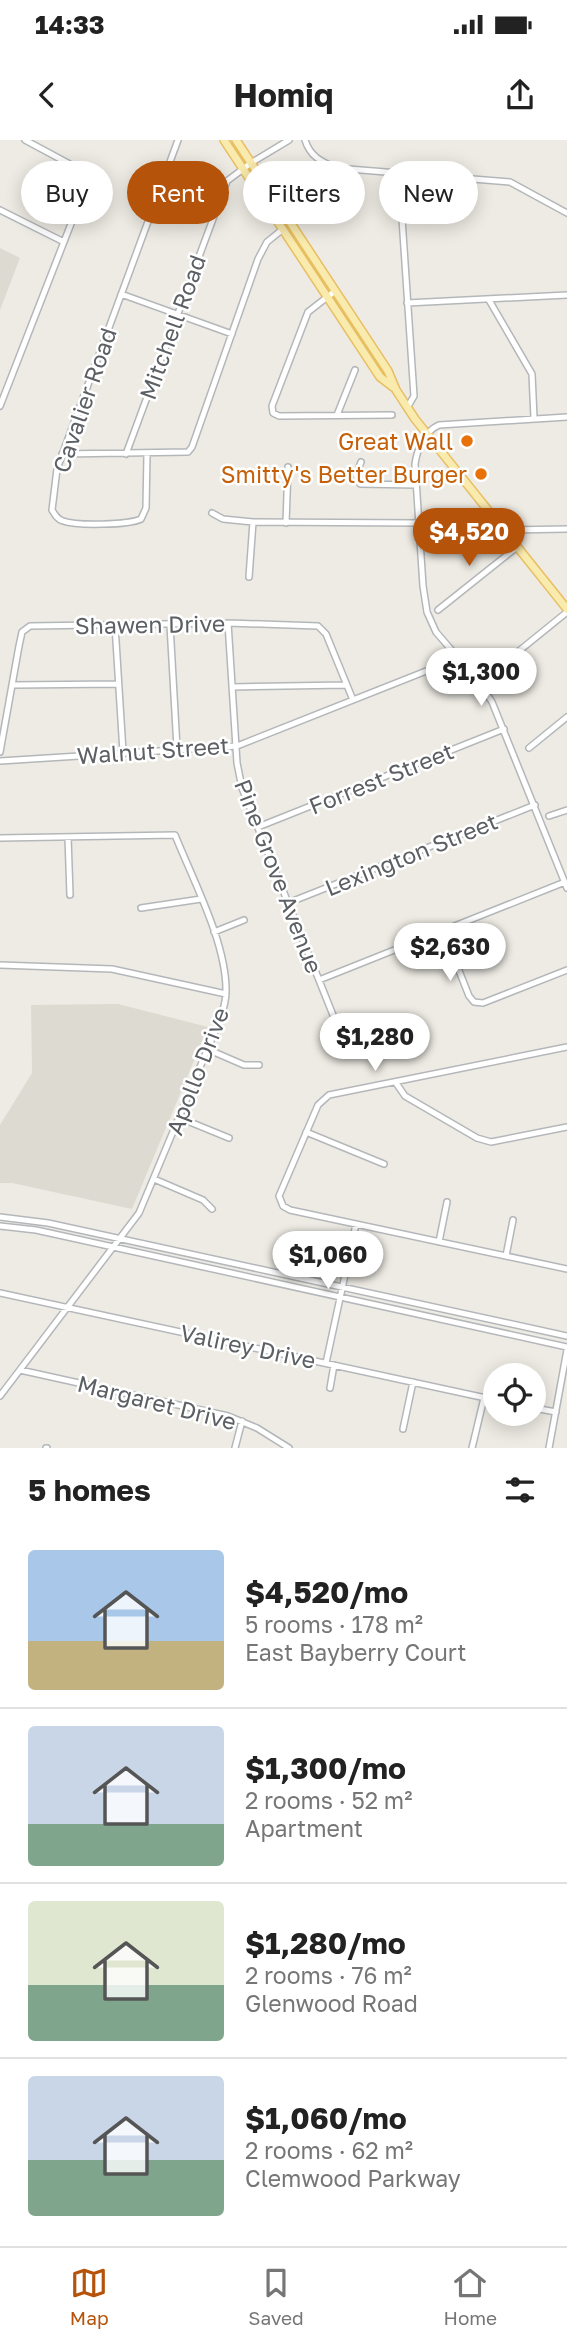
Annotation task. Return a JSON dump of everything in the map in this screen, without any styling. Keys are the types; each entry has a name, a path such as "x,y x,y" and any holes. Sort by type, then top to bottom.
{"main road":[{"path":"224,140 380,376 396,390"},
{"path":"236,140 250,161"},
{"path":"291,224 388,371 407,408 567,610"}],"street":[{"path":"0,406 90,175 25,140"},
{"name":"Cavalier Road","path":"147,454 146,508 141,519 130,523 74,523 59,520 52,510 57,469 62,454 178,140"},
{"path":"254,161 289,140"},
{"path":"304,140 314,158 336,167 379,172"},
{"name":"Mitchell Road","path":"126,454 225,184 242,168"},
{"path":"478,180 510,182 567,214"},
{"path":"1,212 64,242"},
{"path":"403,224 414,396 407,408"},
{"path":"62,454 183,454 192,447 264,248 271,238 283,229"},
{"path":"335,291 314,305 305,318 272,410 279,416 392,415"},
{"path":"121,294 232,334"},
{"path":"407,303 567,295"},
{"path":"489,300 532,374 534,418"},
{"path":"337,415 355,370"},
{"path":"319,980 443,930 566,885 504,729 486,692 436,632 427,612 415,458 427,435 439,425 567,417"},
{"path":"361,462 356,475 360,484 416,485"},
{"path":"286,523 288,467"},
{"path":"212,513 223,519 253,522 419,523"},
{"path":"249,577 253,522"},
{"path":"503,530 567,529"},
{"path":"438,610 517,547"},
{"path":"488,676 567,610"},
{"name":"Shawen Drive","path":"0,752 19,646 25,628 38,625 228,623 318,626 326,634 353,700"},
{"name":"Pine Grove Avenue","path":"228,623 237,746 243,788 343,1040"},
{"path":"115,625 123,751"},
{"path":"170,625 177,748"},
{"name":"Walnut Street","path":"0,761 123,751 237,746 459,658"},
{"path":"12,685 118,684"},
{"path":"232,687 346,685"},
{"path":"529,748 567,718"},
{"name":"Forrest Street","path":"257,827 504,729"},
{"name":"Lexington Street","path":"288,903 535,805"},
{"path":"550,816 567,810"},
{"name":"Apollo Drive","path":"0,838 174,835 214,932 225,968 226,994 218,1024 139,1213 0,1396"},
{"path":"68,837 70,895"},
{"path":"141,908 201,900"},
{"path":"214,932 244,920"},
{"path":"443,930 469,996 474,1002 483,1003 567,970"},
{"path":"0,965 112,970 226,994"},
{"path":"567,1047 328,1096 318,1105 281,1191 281,1203 287,1209 567,1269"},
{"path":"207,1049 244,1065 258,1065"},
{"path":"396,1083 405,1096 477,1138 491,1142 567,1127"},
{"path":"180,1118 229,1138"},
{"path":"306,1132 384,1164"},
{"path":"154,1179 203,1200 212,1209"},
{"path":"439,1242 447,1202"},
{"path":"0,1217 48,1223 567,1336"},
{"path":"506,1256 513,1220"},
{"path":"326,1363 356,1224"},
{"path":"0,1226 36,1230 113,1249 478,1326 567,1349 549,1448"},
{"name":"Valirey Drive","path":"0,1293 483,1398"},
{"path":"330,1388 334,1365"},
{"name":"Margaret Drive","path":"20,1370 228,1416 289,1448"},
{"path":"402,1429 414,1382"},
{"path":"472,1448 483,1402"},
{"path":"546,1410 556,1412"},
{"path":"235,1448 242,1421"}],"shaded area":[{"path":"0,248 20,258 0,310"},
{"path":"118,1004 208,1027 132,1209 12,1183 0,1183 0,1125 32,1073 31,1005"}],"place":[{"name":"Great Wall","path":"467,441"},
{"name":"Smitty's Better Burger","path":"481,474"}]}
